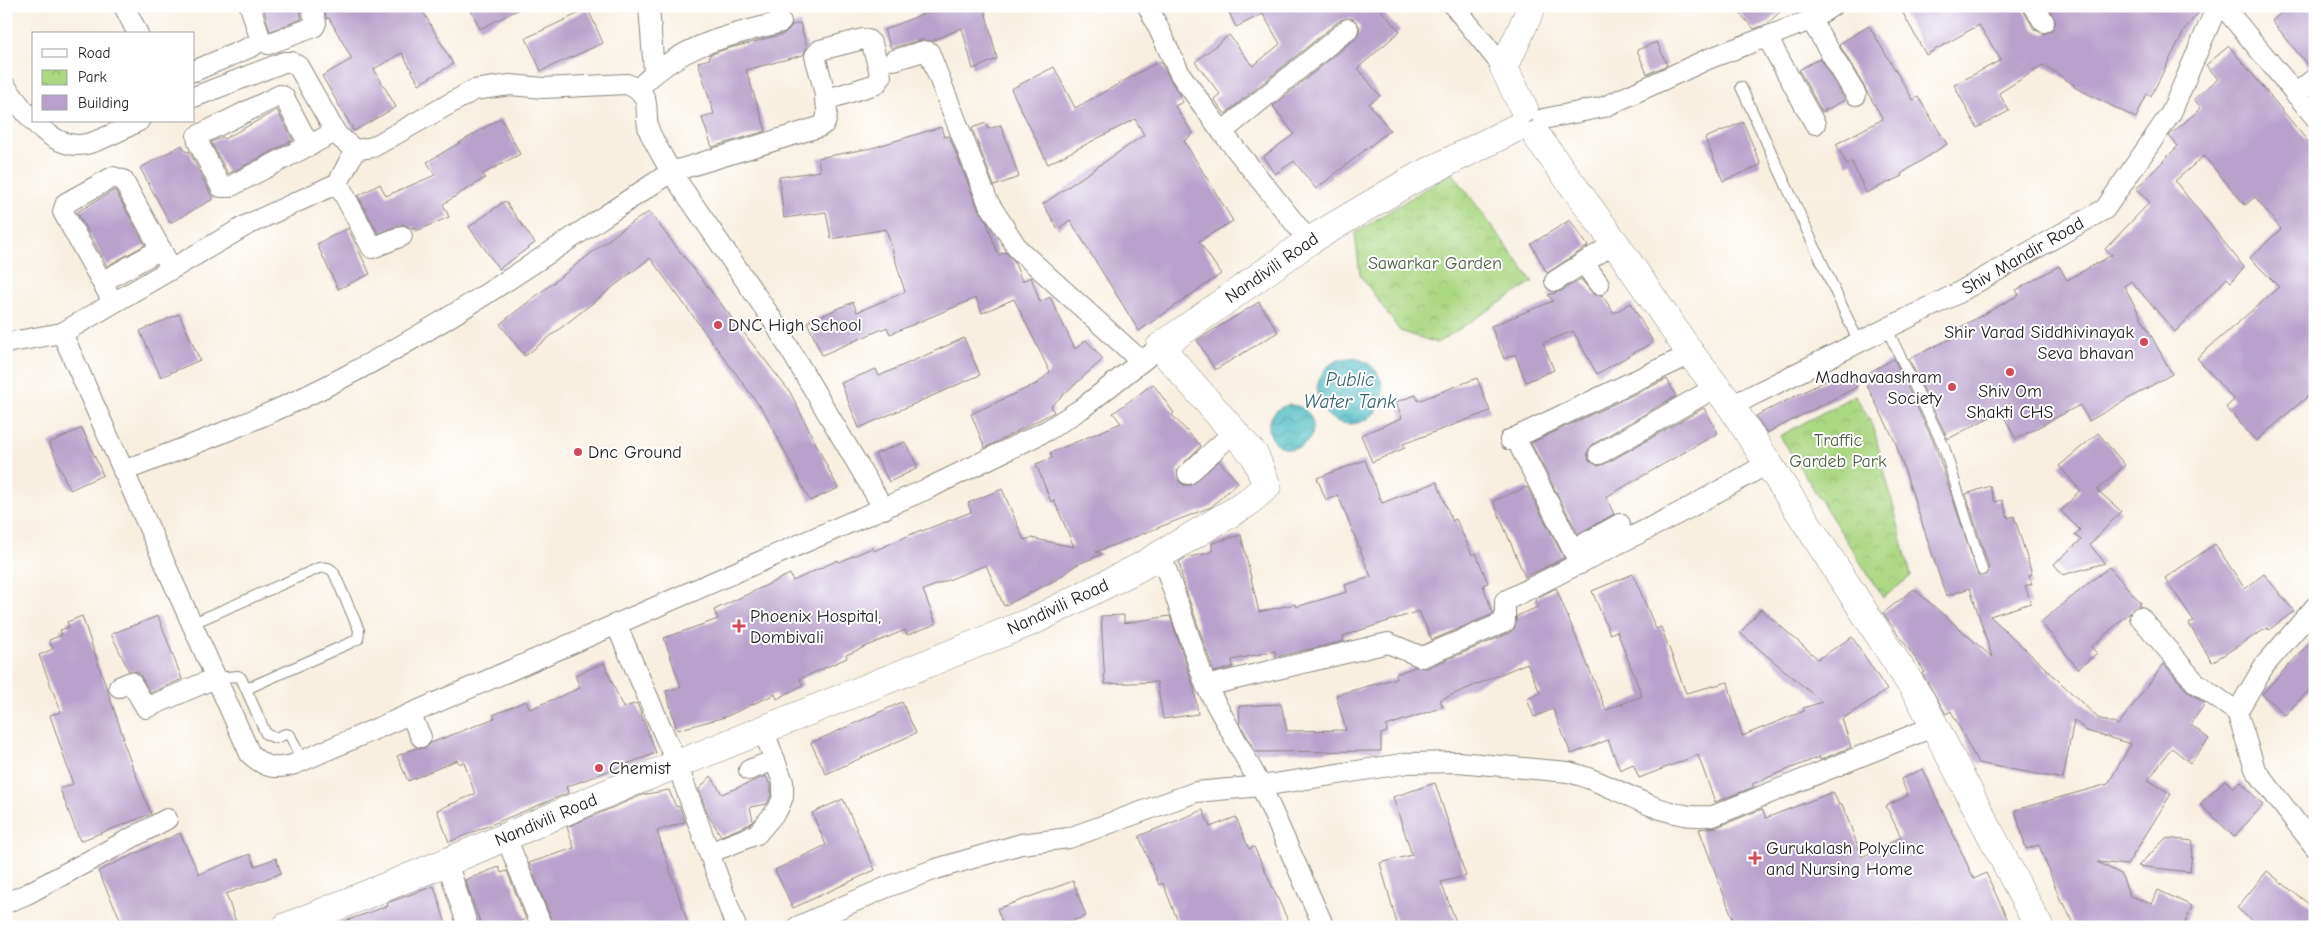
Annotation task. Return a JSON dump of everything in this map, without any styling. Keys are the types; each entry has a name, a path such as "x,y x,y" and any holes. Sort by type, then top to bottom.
{"street":[{"path":"124,6 137,32"},
{"path":"237,6 263,70"},
{"path":"250,6 260,38 268,44 314,27 316,23 311,6"},
{"path":"649,6 654,72"},
{"path":"1148,6 1180,74 1222,132 1309,241"},
{"path":"1454,6 1504,68 1530,123 1640,283 1724,396 1921,700 2039,927"},
{"path":"1504,68 1532,6"},
{"name":"Shiv Mandir Road","path":"1599,454 1724,396 1859,343 1956,294 2105,209 2171,113 2217,6"},
{"path":"2223,6 2315,117"},
{"path":"1530,123 1604,107 1708,59 1767,37 1821,11 1856,95"},
{"path":"638,89 654,72 685,52 706,42 781,22"},
{"path":"1222,132 1348,30"},
{"path":"1767,37 1815,124"},
{"path":"277,41 284,62"},
{"path":"195,71 253,46"},
{"path":"62,332 250,754 261,764 272,769 284,768 884,508 1048,430 1081,408 1151,354 1018,249 988,202 930,52 924,51 894,60"},
{"path":"195,96 284,62 292,62 298,66 336,132 355,150"},
{"path":"2295,94 2315,78"},
{"path":"355,150 373,147 474,90 510,85 544,88 627,84 638,89 646,98 650,131 671,172 772,319 884,508"},
{"path":"6,87 32,120"},
{"path":"286,102 310,88"},
{"path":"310,145 284,97 275,96 197,136 198,142 222,187 225,188 336,132"},
{"path":"123,471 213,438 346,377 466,306 671,172 819,127 825,123 828,117 825,100"},
{"path":"34,122 44,131 65,143 86,145 137,122"},
{"name":"Nandivili Road","path":"286,927 447,862 677,764 1035,620 1138,568 1246,504 1266,486 1255,456 1234,432 1151,354 1309,241 1410,181 1530,123"},
{"path":"6,342 62,332 247,225 338,183 355,150"},
{"path":"113,302 63,212 66,203 74,198 113,177 123,180 171,268"},
{"path":"338,183 372,248 402,236"},
{"path":"1555,281 1615,244"},
{"path":"102,282 161,249"},
{"path":"1584,263 1599,284"},
{"path":"1576,557 1516,444 1691,354"},
{"path":"1188,474 1234,432"},
{"path":"1576,557 1687,509 1767,464"},
{"path":"1206,686 1388,643 1422,657 1505,622 1505,600 1576,557 1620,524"},
{"path":"1162,554 1206,686 1261,786 1324,927"},
{"path":"2237,712 2264,666 2315,608"},
{"path":"2140,617 2195,682 2237,712 2255,769 2315,847"},
{"path":"616,624 677,764 736,927"},
{"path":"118,687 131,682 146,708 215,678"},
{"path":"410,714 421,737"},
{"path":"797,927 887,887 936,869 1022,844 1069,838 1196,792 1261,786 1408,763 1458,762 1568,772 1581,775 1659,808 1685,815 1713,816 1935,726"},
{"path":"709,853 757,834 778,809 784,788 763,729"},
{"path":"749,770 775,760"},
{"path":"6,903 27,894 167,819"},
{"path":"506,837 542,927"},
{"path":"447,862 468,927"}],"lane":[{"path":"1741,87 1859,343"},
{"path":"1887,329 1944,447 1982,570"},
{"path":"191,624 319,568 331,569 359,630 358,639 246,689"},
{"path":"215,678 238,676 241,678 266,734 275,738 286,734 290,735 302,761"}],"green space":[{"name":"Sawarkar Garden","path":"1452,172 1533,282 1437,343 1400,331 1360,275 1355,233"},
{"name":"Traffic Gardeb Park","path":"1855,395 1873,426 1911,576 1883,598 1780,436"}],"water":[{"name":"Public Water Tank","path":"1356,358 1374,367 1381,378 1383,391 1381,404 1374,415 1363,422 1344,424 1326,415 1319,404 1317,385 1326,367 1337,360"},
{"name":"Public Water Tank","path":"1287,405 1295,405 1307,411 1313,427 1307,443 1295,449 1287,449 1275,443 1269,431 1269,423 1275,411"}],"building":[{"path":"263,6 299,6 302,19 270,31"},
{"path":"323,6 420,6 453,64 419,84 402,53 374,69 396,107 354,131 322,76 352,59 329,18 327,19"},
{"path":"469,6 525,6 480,29"},
{"path":"942,6 984,6 997,59 973,69 962,28 932,41 921,40 891,48 884,30"},
{"path":"1226,6 1377,6 1400,31 1358,68 1380,96 1369,104 1390,130 1316,189 1294,161 1275,174 1263,157 1294,134 1273,106 1356,38 1360,27 1352,18 1340,20 1225,114 1214,99 1220,94 1195,62 1229,35 1253,66 1280,44 1263,14 1236,27"},
{"path":"1733,6 1786,6 1767,24 1754,29"},
{"path":"1899,6 2021,6 2034,29 2044,34 2051,31 2056,22 2048,6 2204,6 2185,29 2151,96 2147,94 2136,118 2074,87 2074,85 2044,65 1999,93 2009,111 1977,128 1954,85 2001,60 1979,25 1926,55"},
{"path":"2289,6 2315,6 2315,66 2310,68 2272,21"},
{"path":"588,9 603,43 541,71 526,38"},
{"path":"800,23 807,47 803,55 746,70 766,131 712,147 702,118 714,114 698,62 710,59 709,55 726,49 784,34 792,25"},
{"path":"1869,26 1913,100 1918,97 1947,144 1901,174 1902,176 1866,193 1852,162 1847,165 1836,144 1883,119 1839,44"},
{"path":"1657,42 1667,65 1647,74 1637,50"},
{"path":"2229,46 2315,150 2315,390 2256,441 2226,407 2234,400 2197,358 2279,287 2250,258 2281,229 2255,197 2245,205 2204,156 2175,181 2244,267 2231,282 2227,278 2175,332 2131,281 2124,286 2172,374 2089,421 2080,405 2016,439 2001,411 1948,439 1909,359 1960,334 1957,329 2019,295 2016,290 2059,266 2067,280 2112,255 2105,249 2150,202 2136,189 2178,146 2169,136 2201,108 2194,99 2218,79 2206,65"},
{"path":"1820,58 1845,100 1822,112 1799,70"},
{"path":"1160,61 1183,102 1175,106 1193,134 1184,141 1233,221 1199,241 1221,274 1139,331 1070,220 1058,229 1043,204 1144,135 1135,119 1048,164 1011,89 1054,67 1075,108"},
{"path":"277,110 293,140 228,174 211,142 223,137 224,139"},
{"path":"501,118 520,154 483,174 485,178 443,204 449,217 416,231 414,227 411,228 403,224 378,233 358,196 380,184 386,196 435,175 427,162"},
{"path":"1743,122 1761,165 1723,181 1705,138"},
{"path":"986,123 988,129 1001,125 1019,177 994,186 972,128"},
{"path":"941,127 944,137 949,136 977,206 987,223 998,255 1006,252 1014,261 1022,281 1031,277 1040,302 1050,297 1075,349 1086,340 1103,359 1051,406 1054,412 985,448 971,414 1038,383 1050,372 1014,299 982,313 976,298 890,334 887,327 822,355 807,322 853,302 857,312 905,292 886,229 831,239 826,212 784,218 779,177 820,171 818,158 872,148"},
{"path":"182,145 186,152 189,151 213,199 170,223 140,168"},
{"path":"115,190 145,245 107,266 77,212"},
{"path":"505,201 535,243 499,269 469,227"},
{"name":"DNC High School","path":"649,212 790,392 838,488 810,501 765,413 650,258 525,356 500,324 625,227"},
{"path":"1570,220 1588,246 1547,273 1531,244"},
{"path":"348,228 370,274 338,289 317,244"},
{"path":"1581,279 1594,295 1602,295 1614,313 1631,303 1653,342 1597,374 1573,331 1543,343 1554,370 1526,382 1515,354 1504,359 1491,326 1553,301 1548,295 1561,291"},
{"path":"1259,302 1278,332 1215,370 1197,340"},
{"path":"179,314 200,360 161,377 140,331"},
{"path":"964,338 980,375 859,428 841,383 876,369 879,376"},
{"path":"1894,359 1935,445 1978,575 1987,575 1989,568 1966,494 1990,486 1995,502 2002,500 2008,518 2014,516 2032,574 2029,576 2032,584 2025,586 2031,603 1990,616 2098,718 2118,725 2164,664 2186,690 2205,704 2190,724 2209,739 2190,763 2172,748 2148,780 2171,794 2127,865 2097,862 2121,874 2130,896 2152,904 2158,890 2192,906 2183,927 2074,927 2064,903 2062,904 2039,845 2026,849 2015,810 2108,784 2131,744 2087,731 2074,720 2063,779 1978,763 1951,711 1946,714 1922,673 1925,672 1883,613 1914,589 1992,657 1970,588 1946,596 1895,441 1862,376"},
{"path":"1849,369 1857,387 1767,433 1756,416"},
{"path":"1477,378 1490,411 1403,444 1405,448 1372,462 1361,435 1402,418 1396,402 1416,395 1418,401"},
{"path":"1667,379 1676,396 1593,444 1587,453 1589,460 1598,466 1605,464 1704,408 1718,433 1606,497 1614,514 1578,534 1531,443"},
{"path":"1153,384 1174,413 1172,415 1201,446 1177,470 1179,482 1184,485 1191,485 1219,461 1238,482 1211,507 1096,552 1102,554 1074,566 1059,578 1004,606 986,565 923,590 936,624 907,635 905,630 846,655 847,658 800,679 803,685 777,699 775,694 725,717 677,730 666,691 681,687 664,638 718,619 714,610 790,574 793,581 838,560 839,562 872,548 874,551 921,530 971,512 968,503 1002,489 1024,540 1031,538 1074,547 1054,500 1051,502 1036,464 1052,458 1050,453 1121,423 1113,413"},
{"path":"82,428 103,475 70,490 49,443"},
{"path":"2098,433 2125,465 2097,490 2121,511 2090,545 2105,563 2063,575 2054,564 2081,540 2075,535 2080,530 2061,511 2080,490 2059,466"},
{"path":"905,442 918,468 889,482 875,454"},
{"path":"1365,460 1382,503 1437,482 1452,521 1456,519 1472,555 1476,553 1488,583 1483,585 1493,614 1432,640 1419,611 1343,636 1344,641 1276,657 1275,651 1232,660 1233,667 1214,672 1184,585 1179,562 1185,558 1212,552 1212,543 1241,535 1259,612 1295,604 1296,607 1347,592 1345,585 1371,577 1338,495 1326,500 1317,478"},
{"path":"1527,487 1564,558 1525,577 1493,501"},
{"path":"2215,544 2245,589 2264,574 2294,611 2269,630 2267,628 2212,662 2189,624 2194,621 2165,578"},
{"path":"2109,567 2141,603 2091,647 2097,653 2078,669 2041,622"},
{"path":"1633,574 1656,629 1661,627 1686,693 1728,682 1742,736 1804,711 1803,708 1822,702 1740,633 1761,609 1818,659 1852,637 1887,690 1842,719 1851,747 1820,760 1819,757 1752,784 1754,787 1715,802 1698,755 1639,778 1633,764 1620,770 1608,740 1571,754 1553,709 1534,717 1527,699 1540,693 1527,663 1440,700 1443,707 1386,726 1387,732 1381,734 1381,751 1256,752 1240,724 1239,706 1281,704 1287,731 1346,730 1336,695 1397,678 1396,674 1415,667 1427,668 1510,633 1515,628 1517,616 1538,607 1535,599 1556,588 1606,710 1642,696 1617,631 1610,634 1592,591"},
{"path":"1124,615 1124,623 1170,616 1194,688 1198,714 1163,719 1157,682 1105,684 1101,616"},
{"path":"82,616 124,739 122,739 151,814 80,841 60,789 73,784 50,715 61,712 39,655 53,649 49,640 62,635 60,630 69,627 67,622"},
{"path":"158,616 182,679 151,693 138,672 129,671 111,634"},
{"path":"2315,637 2315,684 2285,715 2262,694"},
{"path":"604,663 623,708 637,703 656,753 566,787 568,793 449,842 437,810 475,794 464,762 459,764 457,760 408,781 397,756 416,748 426,748 431,743 495,718 493,715 526,701 530,709 580,688 575,675"},
{"path":"902,702 916,733 826,774 811,743"},
{"path":"1923,769 1974,879 1986,873 2011,927 1736,927 1699,829 1717,827 1762,809 1766,818 1833,792 1839,805 1842,804 1862,857 1901,837 1886,806 1908,796 1901,779"},
{"path":"711,776 722,794 766,776 771,787 771,795 767,804 750,807 753,821 750,824 721,836 708,815 699,789"},
{"path":"2225,780 2233,788 2240,781 2263,805 2234,837 2200,804"},
{"path":"1435,783 1466,876 1441,882 1458,927 1398,927 1380,863 1412,855 1393,797"},
{"path":"669,790 676,807 679,806 685,822 657,831 689,927 554,927 529,863 574,848 567,827 642,795"},
{"path":"843,799 875,870 793,908 775,870 826,845 812,813"},
{"path":"1203,810 1210,827 1236,817 1249,849 1254,847 1291,927 1180,927 1163,883 1159,885 1139,836"},
{"path":"180,833 199,874 250,854 255,866 276,858 281,873 226,894 238,927 124,927 98,871"},
{"path":"2166,838 2193,841 2190,872 2138,866"},
{"path":"499,867 501,873 507,871 526,919 507,927 482,927 465,880"},
{"path":"2267,871 2315,909 2315,927 2259,927 2237,908"},
{"path":"1073,881 1086,916 1066,923 1068,927 1004,927 997,909"},
{"path":"434,886 447,927 337,927 336,924 388,906 387,903"}],"place":[{"name":"DNC High School","path":"718,325"},
{"name":"Shir Varad Siddhivinayak Seva bhavan","path":"2144,342"},
{"name":"Shiv Om Shakti CHS","path":"2010,372"},
{"name":"Madhavaashram Society","path":"1952,387"},
{"name":"Dnc Ground","path":"578,452"},
{"name":"Phoenix Hospital, Dombivali","path":"739,626"},
{"name":"Chemist","path":"599,768"},
{"name":"Gurukalash Polyclinc and Nursing Home","path":"1755,858"}]}
